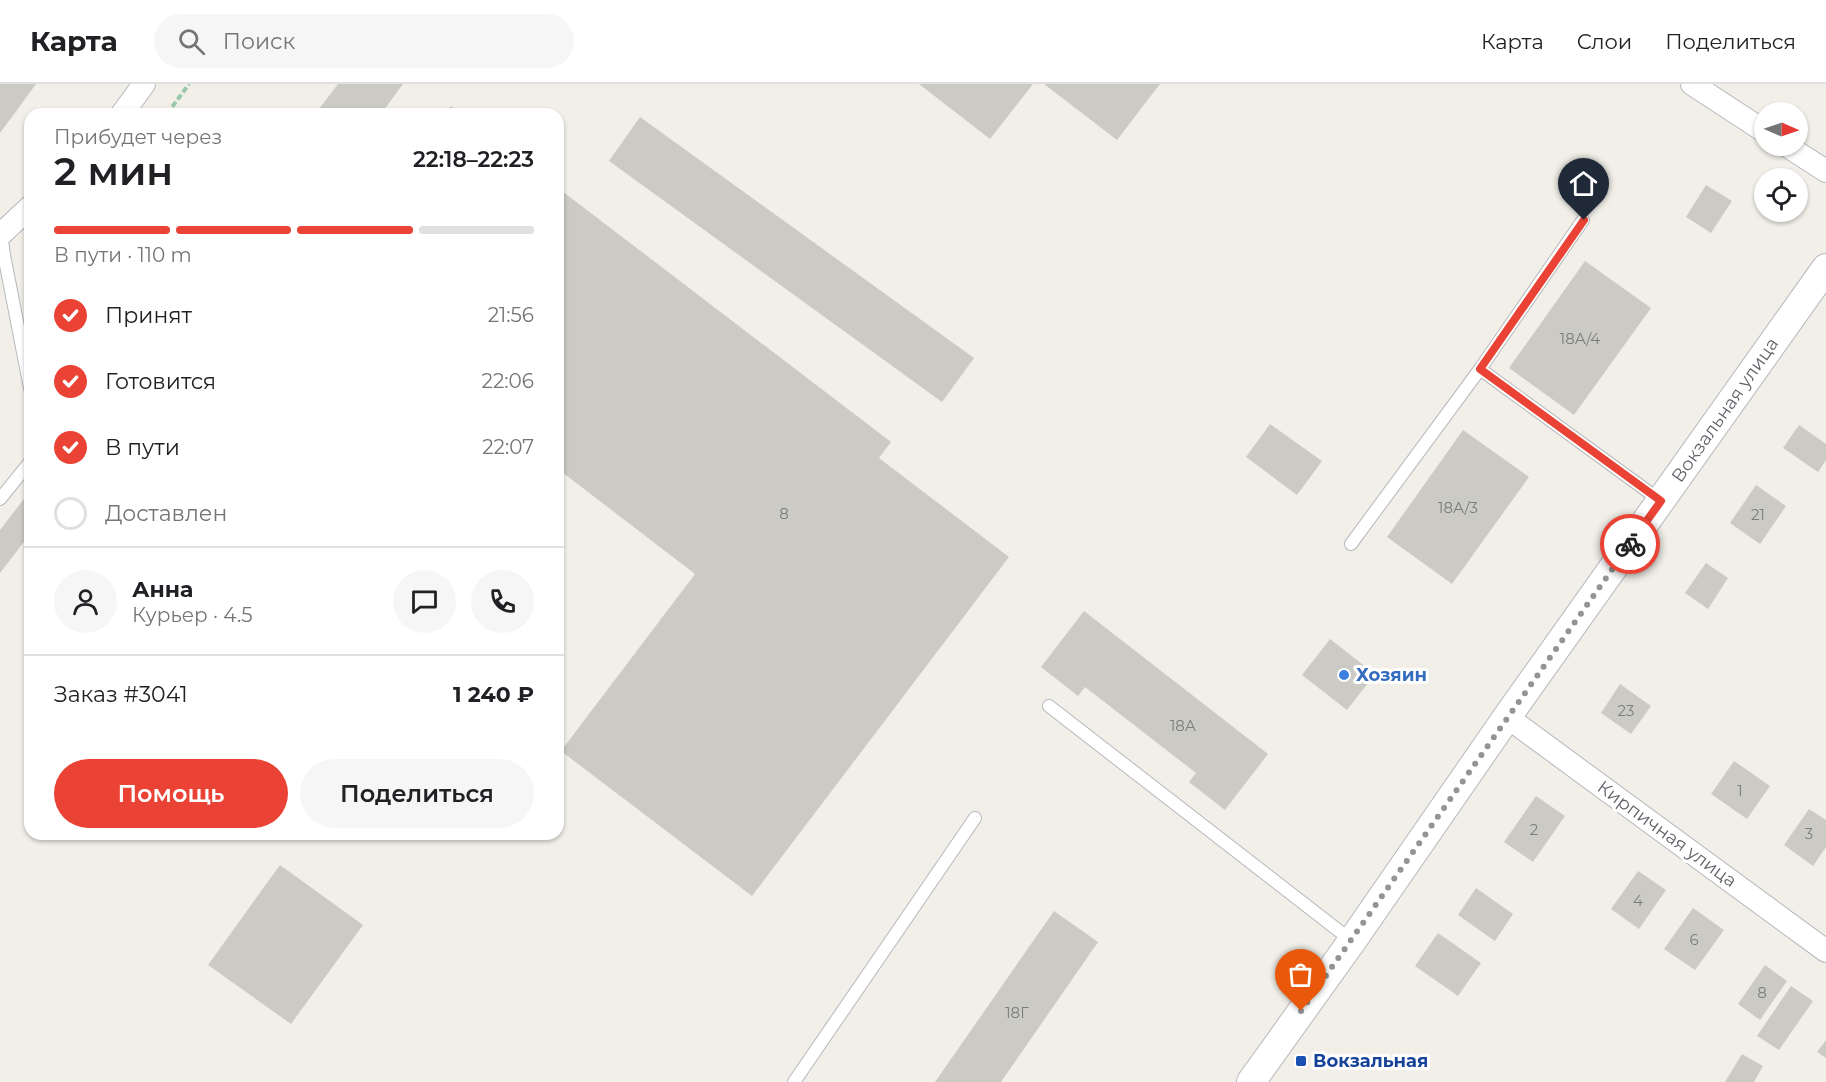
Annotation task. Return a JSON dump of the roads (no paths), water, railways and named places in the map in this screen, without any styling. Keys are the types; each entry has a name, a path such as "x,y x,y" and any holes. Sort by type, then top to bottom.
{"street":[{"path":"126,108 144,84"},
{"path":"1692,84 1754,124"},
{"path":"1803,156 1826,171"},
{"path":"1,233 24,212"},
{"name":"Вокзальная улица","path":"1251,1082 1826,268"},
{"name":"Кирпичная улица","path":"1507,717 1826,951"}],"lane":[{"path":"1351,544 1480,369 1584,220"},
{"path":"1,233 24,357"},
{"path":"1480,369 1661,501"},
{"path":"0,499 24,469"},
{"path":"1049,706 1352,940"},
{"path":"794,1082 975,818"}],"place":[{"name":"Хозяин","path":"1344,675"},
{"name":"Вокзальная","path":"1301,1061"}]}
